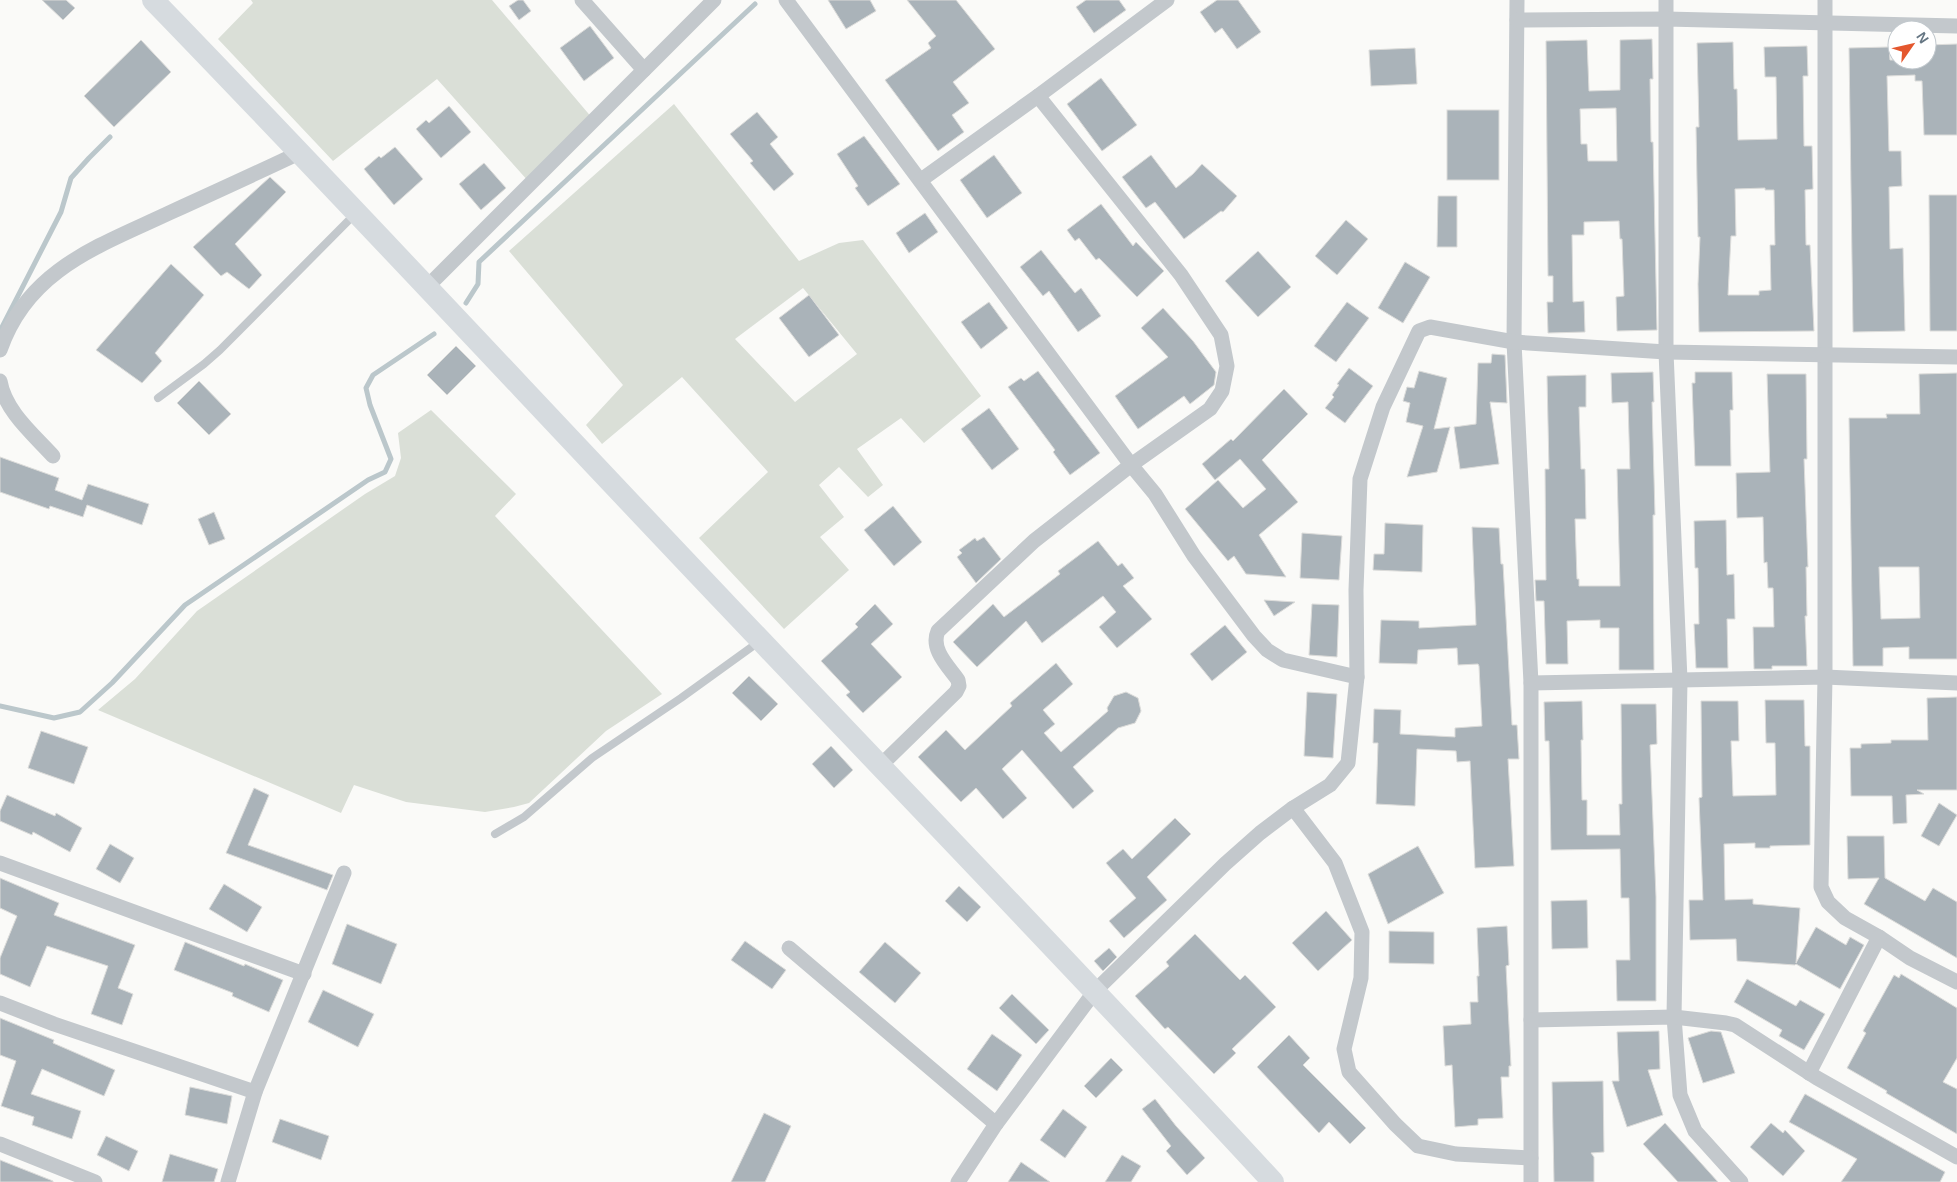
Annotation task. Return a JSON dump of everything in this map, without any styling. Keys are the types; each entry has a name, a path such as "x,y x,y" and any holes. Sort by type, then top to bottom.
{"main road":[{"path":"154,0 301,152 426,288 881,765 1273,1182"}],"street":[{"path":"582,0 644,70"},
{"path":"426,288 714,0"},
{"path":"786,0 1131,465 1155,494 1194,556 1254,636 1267,650 1283,660 1357,677"},
{"path":"921,180 1167,0"},
{"path":"1517,0 1514,342 1531,683 1532,1182"},
{"path":"1666,0 1666,352 1680,680 1674,1017 1680,1095 1695,1131 1741,1182"},
{"path":"1825,0 1825,677 1821,888 1828,902 1845,918 1910,958 1957,982"},
{"path":"1517,20 1666,19 1957,26"},
{"path":"881,765 960,686 936,647 934,639 938,631 1034,541 1131,465 1210,409 1222,391 1227,366 1221,335 1181,275 1038,96"},
{"path":"0,350 5,335 23,304 45,281 80,256 114,237 301,152"},
{"path":"958,1182 996,1124 1095,991 1225,864 1260,833 1293,808 1330,785 1348,763 1357,677 1356,590 1360,479 1383,407 1419,332 1424,328 1430,327 1514,342 1666,352 1957,357"},
{"path":"0,380 2,391 15,415 53,456"},
{"path":"1531,683 1825,677 1957,683"},
{"path":"1293,808 1334,863 1362,932 1361,978 1344,1049 1349,1072 1394,1124 1418,1146 1456,1154 1531,1158"},
{"path":"0,863 304,974"},
{"path":"228,1182 255,1092 344,873"},
{"path":"1808,1073 1878,937"},
{"path":"789,948 996,1124"},
{"path":"0,1003 54,1024 255,1092"},
{"path":"1531,1020 1674,1017 1726,1023 1735,1026 1808,1073 1957,1157"},
{"path":"0,1144 95,1182"}],"lane":[{"path":"158,398 220,350 356,213"},
{"path":"495,834 524,817 592,758 681,698 760,640"}],"shaded area":[{"path":"251,0 492,0 593,119 529,182 437,79 333,161 218,39 253,3"},
{"path":"674,104 799,261 839,243 863,240 981,396 924,443 901,418 857,449 883,485 868,497 839,467 819,485 844,517 820,537 849,570 784,629 699,538 768,472 682,377 602,444 586,425 623,385 509,251","holes":["803,288 857,354 795,402 735,339"]},
{"path":"431,410 516,494 495,516 662,694 606,731 529,803 485,812 406,802 354,785 341,813 98,710 135,679 197,611 365,494 395,476 401,458 398,433"}],"building":[{"path":"42,0 66,0 75,8 63,20"},
{"path":"518,0 523,0 531,11 519,20 509,6"},
{"path":"828,0 870,0 876,11 846,29"},
{"path":"907,0 956,0 995,49 953,82 969,103 952,115 964,132 938,151 885,80 931,48 928,43 936,36"},
{"path":"1086,0 1119,0 1126,10 1094,33 1076,7"},
{"path":"1217,0 1238,0 1261,32 1237,49 1222,28 1215,33 1200,12"},
{"path":"590,26 614,58 584,81 560,48"},
{"path":"1652,39 1653,79 1650,79 1651,142 1653,142 1657,330 1617,331 1616,297 1624,296 1622,239 1620,239 1619,221 1584,222 1584,235 1572,235 1573,302 1584,301 1585,332 1548,333 1547,302 1553,302 1553,276 1548,276 1546,41 1587,40 1589,91 1620,90 1620,40","holes":["1616,108 1617,161 1588,161 1587,144 1581,144 1580,109"]},
{"path":"141,40 171,72 114,127 84,96"},
{"path":"1733,42 1734,89 1737,89 1738,140 1777,139 1776,77 1765,77 1764,47 1807,46 1808,76 1803,76 1804,146 1812,146 1813,189 1805,190 1806,245 1810,245 1814,331 1699,332 1698,284 1700,237 1698,237 1696,127 1699,127 1697,43","holes":["1765,188 1765,190 1774,190 1775,245 1770,245 1771,290 1759,291 1759,295 1728,295 1731,236 1736,236 1735,189"]},
{"path":"1957,44 1957,135 1924,135 1922,81 1915,81 1915,75 1887,76 1889,151 1901,151 1902,186 1889,187 1890,249 1903,248 1905,331 1853,332 1849,48 1887,47 1887,70 1937,70 1937,45"},
{"path":"1415,48 1417,84 1371,86 1369,50"},
{"path":"1101,78 1137,125 1102,151 1067,104"},
{"path":"449,106 471,132 441,158 416,129 426,120 429,123"},
{"path":"1447,110 1499,110 1499,180 1447,180"},
{"path":"757,112 778,137 770,144 794,174 774,191 750,163 753,161 730,134"},
{"path":"864,136 900,184 868,206 855,188 858,186 837,154"},
{"path":"395,147 423,179 394,205 364,169 379,156 381,158"},
{"path":"994,155 1022,193 987,218 960,180"},
{"path":"1151,155 1176,188 1202,164 1237,196 1223,212 1221,211 1184,239 1155,202 1146,208 1122,177"},
{"path":"484,163 506,188 481,210 459,184"},
{"path":"270,177 286,192 235,244 262,275 249,289 227,272 221,276 193,247"},
{"path":"1929,195 1957,195 1957,331 1930,331"},
{"path":"1438,196 1457,196 1457,247 1437,247"},
{"path":"1101,204 1133,246 1136,242 1164,271 1137,297 1099,258 1096,260 1079,238 1075,241 1067,230"},
{"path":"925,213 938,232 909,253 896,233"},
{"path":"1346,220 1368,239 1337,275 1315,256"},
{"path":"1041,250 1075,293 1081,288 1101,316 1078,332 1049,291 1043,296 1020,267"},
{"path":"1258,251 1291,287 1258,317 1225,281"},
{"path":"1405,262 1430,277 1403,323 1378,308"},
{"path":"171,264 204,295 155,353 162,361 142,383 96,350"},
{"path":"809,295 839,335 809,357 779,318"},
{"path":"989,302 1008,328 981,349 961,322"},
{"path":"1347,302 1369,318 1336,362 1314,346"},
{"path":"1163,308 1193,341 1216,372 1214,385 1190,404 1184,396 1138,429 1115,396 1168,357 1141,328"},
{"path":"456,346 476,366 447,395 427,375"},
{"path":"1492,354 1505,355 1507,403 1490,402 1499,464 1460,469 1454,427 1476,424 1478,363 1491,363"},
{"path":"1349,368 1373,386 1345,423 1325,408 1334,397 1332,395 1339,385 1337,384"},
{"path":"1038,371 1100,453 1070,475 1053,452 1055,450 1008,387 1021,378 1024,381"},
{"path":"1419,371 1447,378 1434,429 1450,427 1437,472 1407,477 1423,426 1406,422 1410,403 1403,401 1407,387 1414,388"},
{"path":"1653,372 1655,515 1653,515 1654,670 1619,670 1619,628 1600,628 1600,620 1567,621 1568,664 1546,664 1544,601 1536,601 1535,580 1546,580 1545,469 1549,469 1547,376 1586,375 1586,407 1579,407 1581,469 1585,469 1586,519 1575,519 1577,579 1579,579 1579,586 1620,586 1617,469 1630,469 1628,402 1612,403 1611,373"},
{"path":"1695,372 1732,372 1733,410 1730,410 1731,466 1695,466 1692,383 1695,383"},
{"path":"1957,373 1957,659 1909,659 1909,647 1883,648 1883,666 1853,666 1849,418 1887,418 1886,414 1920,414 1919,374","holes":["1879,567 1919,567 1920,618 1881,619"]},
{"path":"1767,374 1806,374 1807,459 1804,459 1808,567 1806,567 1807,616 1805,616 1807,666 1772,666 1772,669 1754,669 1753,627 1774,627 1773,588 1768,588 1767,562 1764,563 1763,517 1737,518 1736,473 1770,472"},
{"path":"199,381 231,414 209,435 177,403"},
{"path":"1284,389 1308,414 1262,460 1298,502 1259,535 1286,577 1246,574 1234,556 1228,561 1185,509 1218,480 1243,508 1266,489 1240,459 1215,480 1202,464 1231,439 1233,441"},
{"path":"989,408 1019,449 992,470 961,429"},
{"path":"0,457 59,478 55,490 82,500 88,484 149,504 142,525 87,505 83,517 50,506 49,509 0,492"},
{"path":"893,506 922,542 894,566 864,530"},
{"path":"214,512 225,539 209,545 198,519"},
{"path":"1726,520 1727,575 1734,574 1735,619 1727,619 1728,668 1696,668 1694,624 1699,624 1698,568 1695,568 1694,521"},
{"path":"1385,523 1423,525 1422,572 1373,570 1374,554 1384,554"},
{"path":"1472,527 1499,528 1501,564 1503,564 1512,725 1517,725 1519,759 1508,759 1514,866 1475,868 1470,761 1457,762 1456,751 1417,749 1415,806 1376,804 1378,743 1373,743 1374,709 1401,710 1400,734 1455,737 1455,728 1482,726 1479,666 1478,664 1458,665 1457,648 1418,650 1417,664 1379,663 1381,620 1419,621 1419,628 1476,625"},
{"path":"1302,533 1342,536 1339,580 1300,578"},
{"path":"984,537 1001,559 976,583 957,557 962,553 959,550 975,538 977,541"},
{"path":"1098,541 1118,566 1122,563 1134,578 1123,586 1152,619 1117,648 1099,627 1116,612 1103,596 1042,643 1026,621 977,667 953,642 993,604 1004,617 1060,574 1058,571"},
{"path":"1264,600 1295,602 1274,616"},
{"path":"875,604 893,624 871,644 902,677 863,713 846,695 850,692 821,661 858,627 855,624"},
{"path":"1312,604 1339,605 1337,657 1309,655"},
{"path":"1225,625 1247,652 1212,681 1190,654"},
{"path":"1056,663 1073,684 1043,710 1055,724 1044,733 1061,752 1108,711 1107,708 1114,696 1126,692 1138,698 1141,711 1135,723 1118,728 1073,767 1094,791 1073,809 1022,750 1002,769 1027,798 1003,819 976,788 961,802 918,757 946,730 965,750 1012,706 1010,703"},
{"path":"749,676 778,704 761,721 732,693"},
{"path":"1307,692 1337,694 1333,758 1304,756"},
{"path":"1957,697 1957,790 1917,790 1924,794 1906,795 1907,823 1893,824 1892,796 1851,796 1850,748 1861,748 1861,744 1891,743 1891,740 1928,740 1927,698"},
{"path":"1765,700 1804,700 1805,746 1810,746 1810,845 1755,848 1755,843 1724,844 1725,900 1753,899 1753,904 1800,908 1796,963 1816,927 1846,945 1850,937 1864,945 1840,989 1796,964 1737,961 1736,939 1690,940 1689,900 1703,900 1699,798 1702,797 1701,701 1738,701 1739,741 1731,741 1733,796 1776,795 1775,743 1766,743"},
{"path":"1582,701 1582,800 1587,800 1587,835 1620,835 1619,804 1622,804 1621,704 1656,704 1657,744 1650,745 1656,897 1656,1001 1617,1001 1616,960 1630,960 1629,898 1621,898 1620,849 1551,850 1549,741 1545,741 1544,702"},
{"path":"41,731 88,747 74,784 28,768"},
{"path":"831,746 853,770 834,788 812,764"},
{"path":"254,788 269,795 248,845 333,875 327,890 226,853"},
{"path":"7,795 55,816 56,813 82,828 70,852 33,832 32,835 0,821 0,811"},
{"path":"1939,803 1957,815 1939,846 1921,836"},
{"path":"1175,818 1191,834 1147,877 1167,900 1124,938 1109,921 1136,898 1106,863 1123,849 1132,859"},
{"path":"1847,836 1884,836 1885,878 1925,901 1933,888 1957,902 1957,958 1864,904 1879,878 1848,879"},
{"path":"110,844 134,858 120,883 96,869"},
{"path":"1418,846 1444,893 1388,924 1368,874"},
{"path":"0,878 59,903 54,915 135,945 118,988 133,994 122,1025 91,1014 108,966 47,946 30,987 0,974 0,958 17,916 0,908"},
{"path":"224,884 262,907 247,932 209,909"},
{"path":"959,886 981,907 967,922 945,901"},
{"path":"1587,900 1588,948 1552,949 1551,901"},
{"path":"1326,911 1352,940 1318,971 1292,943"},
{"path":"347,924 397,944 381,984 332,964"},
{"path":"1507,926 1509,965 1506,966 1511,1066 1509,1066 1509,1077 1501,1077 1503,1118 1478,1119 1478,1125 1455,1127 1452,1065 1445,1066 1443,1026 1471,1024 1470,1002 1478,1002 1477,928"},
{"path":"1389,931 1434,932 1434,964 1389,963"},
{"path":"1195,934 1240,980 1245,975 1276,1007 1232,1049 1236,1053 1214,1074 1168,1027 1165,1029 1135,996 1169,966 1166,962"},
{"path":"745,941 786,970 772,989 731,960"},
{"path":"185,942 283,980 269,1012 232,996 233,993 174,970"},
{"path":"885,942 921,973 895,1003 859,972"},
{"path":"1109,948 1117,957 1103,971 1094,961"},
{"path":"1901,974 1957,1008 1957,1058 1943,1082 1957,1089 1957,1134 1847,1068 1866,1033 1863,1031 1894,975 1899,978"},
{"path":"1747,979 1796,1006 1800,1000 1825,1014 1804,1050 1779,1036 1782,1030 1734,1002"},
{"path":"323,990 374,1014 358,1047 308,1022"},
{"path":"1012,994 1049,1030 1036,1044 999,1008"},
{"path":"0,1018 54,1040 53,1043 115,1070 104,1096 42,1069 31,1094 81,1111 72,1139 32,1125 34,1117 1,1106 16,1061 0,1055"},
{"path":"1659,1031 1660,1069 1648,1070 1663,1115 1627,1127 1612,1081 1619,1081 1617,1032"},
{"path":"1711,1031 1721,1032 1735,1073 1703,1083 1688,1038"},
{"path":"992,1034 1022,1055 997,1091 967,1069"},
{"path":"1289,1035 1310,1058 1303,1065 1366,1128 1350,1144 1329,1122 1319,1133 1257,1067"},
{"path":"1111,1058 1123,1070 1096,1098 1084,1086"},
{"path":"1603,1081 1604,1152 1591,1153 1594,1157 1594,1182 1554,1182 1552,1082"},
{"path":"190,1087 232,1096 227,1124 185,1115"},
{"path":"1805,1094 1945,1172 1940,1182 1841,1182 1857,1159 1789,1122"},
{"path":"1155,1099 1205,1158 1187,1175 1166,1151 1171,1146 1142,1109"},
{"path":"1063,1109 1087,1127 1065,1158 1040,1140"},
{"path":"764,1113 791,1126 765,1182 731,1182"},
{"path":"280,1119 329,1136 321,1160 272,1142"},
{"path":"1665,1123 1718,1182 1678,1182 1643,1144"},
{"path":"1771,1123 1783,1133 1785,1130 1805,1151 1783,1176 1750,1147"},
{"path":"106,1136 138,1151 129,1171 97,1155"},
{"path":"170,1154 218,1169 214,1182 162,1182"},
{"path":"1122,1155 1141,1166 1131,1182 1105,1182"},
{"path":"0,1160 53,1181 53,1182 0,1182"},
{"path":"1021,1162 1050,1182 1008,1182"}],"waterway":[{"path":"466,303 478,284 479,262 755,4"},
{"path":"0,331 61,212 71,178 110,137"},
{"path":"0,706 54,718 80,712 112,683 185,605 368,480 385,472 391,459 370,405 366,388 373,375 434,334"}]}
